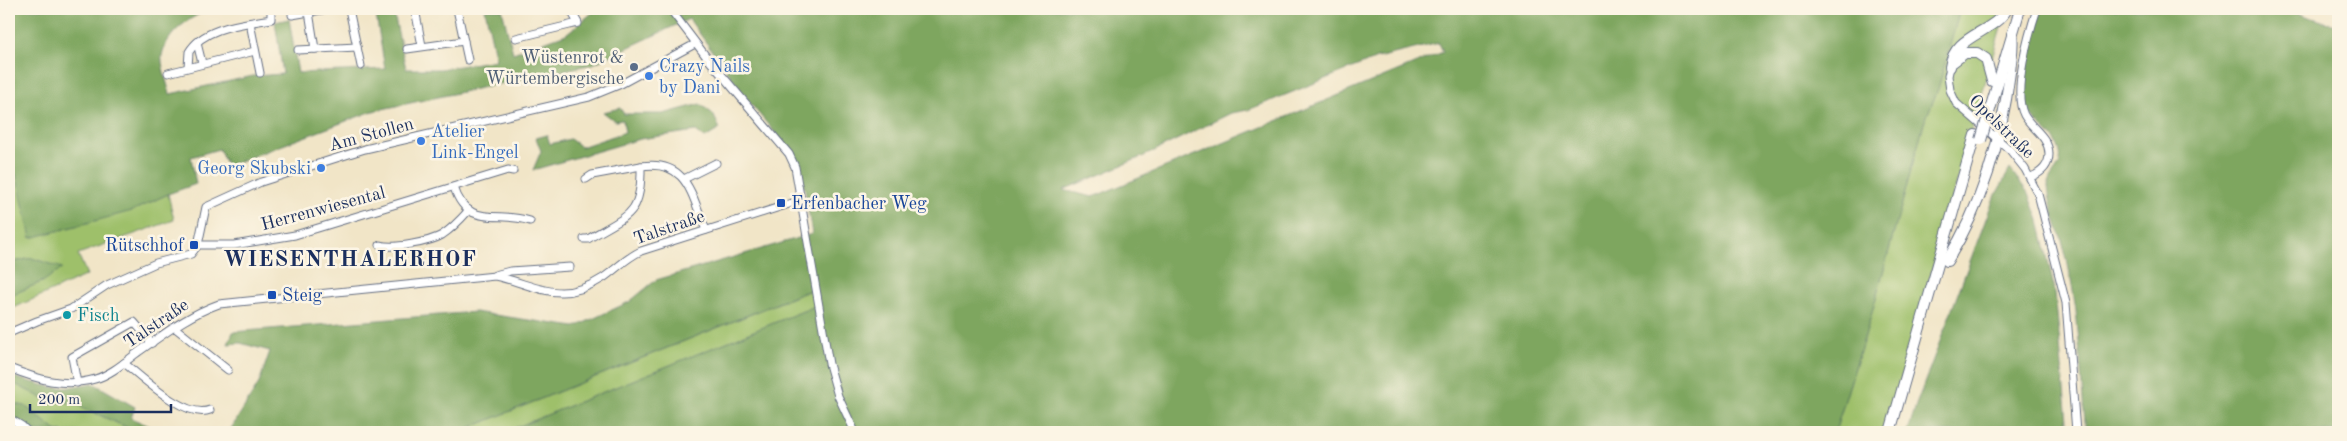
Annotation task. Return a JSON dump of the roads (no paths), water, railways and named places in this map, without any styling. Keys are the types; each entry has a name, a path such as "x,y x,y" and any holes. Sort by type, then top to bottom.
{"highway":[{"path":"1950,67 1950,60 1957,48 1966,39 1998,21 2007,9"},
{"path":"1985,114 2012,9"},
{"path":"1890,432 1985,114 2020,9"},
{"path":"1947,261 1957,245 1978,196 1998,140 2014,47 2012,34"},
{"path":"1950,67 1959,55 1965,52 1977,53 1986,58 1992,81"},
{"path":"1897,432 1947,261 1978,138"}],"street":[{"path":"188,67 189,52 197,43 213,33 271,19 271,9"},
{"path":"292,15 327,9"},
{"path":"349,9 361,66"},
{"path":"415,9 422,46"},
{"path":"456,9 468,60"},
{"path":"516,38 578,22 570,9"},
{"path":"670,9 695,44 789,154 797,174 802,200 817,302 830,369 838,396 855,432"},
{"path":"2031,177 2043,170 2049,156 2045,141 2024,115 2020,91 2025,57 2038,9"},
{"path":"309,12 315,49"},
{"path":"250,23 260,73"},
{"path":"407,49 464,41"},
{"path":"197,43 202,63"},
{"name":"Am Stollen","path":"198,245 206,207 261,182 365,149 590,97 621,84 695,44"},
{"path":"298,50 357,47"},
{"path":"168,73 255,51"},
{"name":"Opelstraße","path":"1950,67 1948,76 1950,90 1956,103 2019,161 2031,177 2038,194 2066,304 2076,432"},
{"path":"684,179 716,163"},
{"path":"586,180 592,175 641,166 663,164 673,168 684,179 706,230"},
{"path":"584,239 588,239 618,221 636,206 641,186 641,166"},
{"name":"Herrenwiesental","path":"198,245 234,244 295,235 508,170 513,171"},
{"path":"454,187 462,203 479,216 530,221"},
{"name":"Talstraße","path":"495,276 534,289 554,292 577,290 604,277 623,261 640,251 802,200"},
{"path":"380,245 391,247 430,240 442,235 469,210"},
{"path":"9,333 71,309 107,285 156,262 191,254 198,245"},
{"name":"Talstraße","path":"9,370 18,371 43,380 77,383 97,379 124,363 200,311 220,304 495,276 510,271 570,267"},
{"path":"77,383 72,358 134,322 152,343"},
{"path":"174,327 228,370"},
{"path":"124,363 177,403 199,412 210,410"},
{"path":"9,418 28,432"}],"place":[{"name":"Wüstenrot & Würtembergische","path":"634,67"},
{"name":"Crazy Nails by Dani","path":"649,76"},
{"name":"Atelier Link-Engel","path":"421,141"},
{"name":"Georg Skubski","path":"321,168"},
{"name":"Erfenbacher Weg","path":"781,203"},
{"name":"Rütschhof","path":"194,245"},
{"name":"Steig","path":"272,295"},
{"name":"Fisch","path":"67,315"}],"district":[{"name":"WIESENTHALERHOF","path":"350,258"}]}
